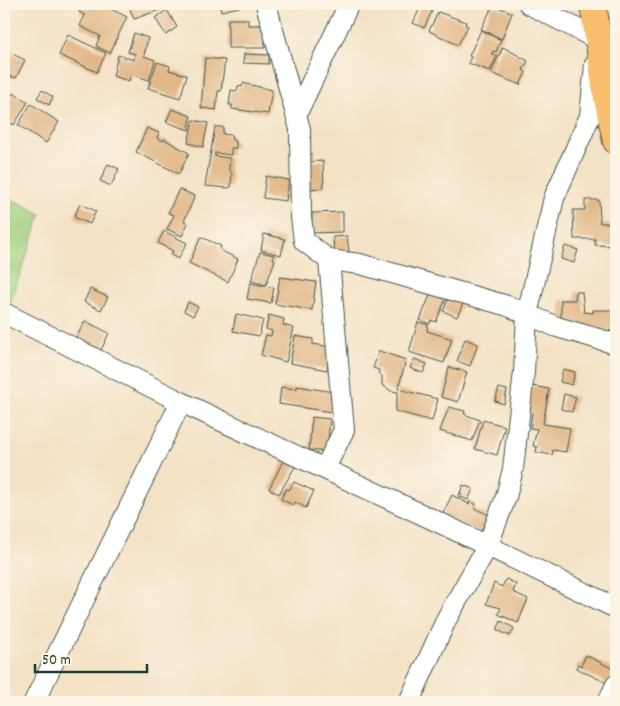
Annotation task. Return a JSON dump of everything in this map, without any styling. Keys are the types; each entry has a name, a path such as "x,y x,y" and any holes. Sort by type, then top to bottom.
{"main road":[{"path":"593,4 607,45 606,98 616,141"}],"street":[{"path":"266,4 300,129 301,217 304,241 329,260 360,264 508,306 557,327 616,344"},
{"path":"296,115 349,4"},
{"path":"409,702 447,618 487,546 506,497 513,469 524,372 527,315 554,198 590,116 607,45 529,4"},
{"path":"325,468 344,430 329,260"},
{"path":"4,313 181,402 325,468 616,608"},
{"path":"34,702 181,402"},
{"path":"608,702 616,685"}],"green space":[{"path":"4,195 41,214 7,312 4,310"}],"building":[{"path":"83,4 106,4 112,7 111,9 127,17 110,53 96,46 100,36 80,26 85,15 79,12"},
{"path":"128,4 160,4 162,9 134,19"},
{"path":"220,4 248,4 248,5 221,11"},
{"path":"493,5 512,13 502,39 481,29"},
{"path":"421,6 432,11 424,28 413,23"},
{"path":"167,10 177,27 166,35 155,18"},
{"path":"438,12 466,22 465,25 468,26 458,45 429,31"},
{"path":"228,19 248,19 248,25 265,25 265,48 228,48"},
{"path":"481,30 501,40 496,52 493,51 492,54 497,56 490,71 468,63 471,57 469,56"},
{"path":"134,33 148,38 144,56 155,60 149,80 131,74 129,81 113,76 118,55 134,60 135,54 128,52"},
{"path":"68,35 106,53 97,72 59,55"},
{"path":"503,47 528,61 523,70 526,72 520,85 491,73"},
{"path":"4,50 25,60 16,78 4,75"},
{"path":"244,54 269,55 269,64 243,63"},
{"path":"205,58 225,60 221,91 218,91 216,110 201,108"},
{"path":"157,62 170,66 169,70 187,75 180,98 148,88"},
{"path":"243,83 272,90 268,114 232,109 232,105 229,105 231,90 237,91 238,86 242,87"},
{"path":"42,90 53,97 49,105 37,98"},
{"path":"13,93 28,102 14,125 4,119 4,109"},
{"path":"31,104 59,122 46,143 18,125"},
{"path":"172,109 191,116 189,130 166,122"},
{"path":"193,120 208,123 203,147 188,143"},
{"path":"215,127 223,127 223,134 231,135 232,140 236,141 236,148 231,148 231,155 215,153 215,156 230,158 231,187 227,188 205,186"},
{"path":"147,128 159,133 157,138 163,141 164,139 189,153 179,174 136,152"},
{"path":"323,161 324,188 307,189 306,162"},
{"path":"108,164 119,169 111,186 100,181"},
{"path":"266,176 289,180 286,201 263,198"},
{"path":"179,189 195,196 184,221 188,223 182,236 167,229 174,215 168,213"},
{"path":"585,200 599,200 600,223 616,223 616,246 595,245 595,239 574,239 573,210 585,210"},
{"path":"80,204 96,211 90,224 74,217"},
{"path":"343,212 343,232 312,233 312,213"},
{"path":"164,231 187,243 178,259 171,255 173,251 158,243"},
{"path":"264,234 285,239 281,255 261,250"},
{"path":"347,236 349,252 334,252 333,237"},
{"path":"201,237 221,246 220,250 238,259 228,282 189,263"},
{"path":"565,246 578,250 574,263 561,259"},
{"path":"260,252 274,255 273,259 275,260 266,285 251,281"},
{"path":"280,277 316,282 312,310 275,304"},
{"path":"250,283 274,288 271,303 247,299"},
{"path":"90,289 108,297 101,310 84,302"},
{"path":"432,290 447,296 436,322 431,320 430,324 420,320"},
{"path":"576,292 582,292 584,312 593,313 593,310 614,310 614,331 589,330 561,322 561,300 575,300"},
{"path":"450,295 464,301 457,317 443,311"},
{"path":"188,302 198,307 193,316 184,311"},
{"path":"236,314 263,320 259,336 233,331"},
{"path":"269,315 284,319 283,325 294,328 286,362 261,355 266,335 271,336 272,331 266,329"},
{"path":"85,321 109,333 101,350 76,338"},
{"path":"418,322 428,325 427,331 452,339 444,363 409,352"},
{"path":"295,336 313,339 313,344 331,347 327,370 290,363"},
{"path":"465,339 478,344 470,366 457,361"},
{"path":"379,351 406,360 398,389 438,399 432,421 395,411 398,392 391,391 382,385 382,376 378,373 379,370 373,368"},
{"path":"414,359 427,364 423,373 410,368"},
{"path":"449,367 467,372 458,402 441,397"},
{"path":"563,369 575,372 572,385 560,382"},
{"path":"297,386 334,392 331,412 279,404 281,387 297,389"},
{"path":"532,386 549,389 543,424 570,428 566,452 553,450 552,455 536,452 537,447 533,446 537,429 530,428 532,413 528,412"},
{"path":"499,388 507,390 504,404 495,401"},
{"path":"564,394 576,397 572,412 561,409"},
{"path":"449,407 465,411 464,414 480,420 472,441 440,431"},
{"path":"312,417 330,419 327,452 309,450"},
{"path":"483,420 505,426 497,455 475,449"},
{"path":"284,459 296,465 279,494 269,489"},
{"path":"294,482 314,491 306,508 295,502 293,505 281,499 286,489 289,490"},
{"path":"463,485 473,489 468,500 458,496"},
{"path":"452,495 469,504 470,501 476,504 474,508 489,515 480,533 442,515"},
{"path":"506,579 516,584 513,592 528,599 518,623 498,614 501,608 486,604 494,583 502,587"},
{"path":"501,621 514,628 510,636 497,630"},
{"path":"586,655 615,670 610,680 611,685 576,668 578,664 581,666"}]}
